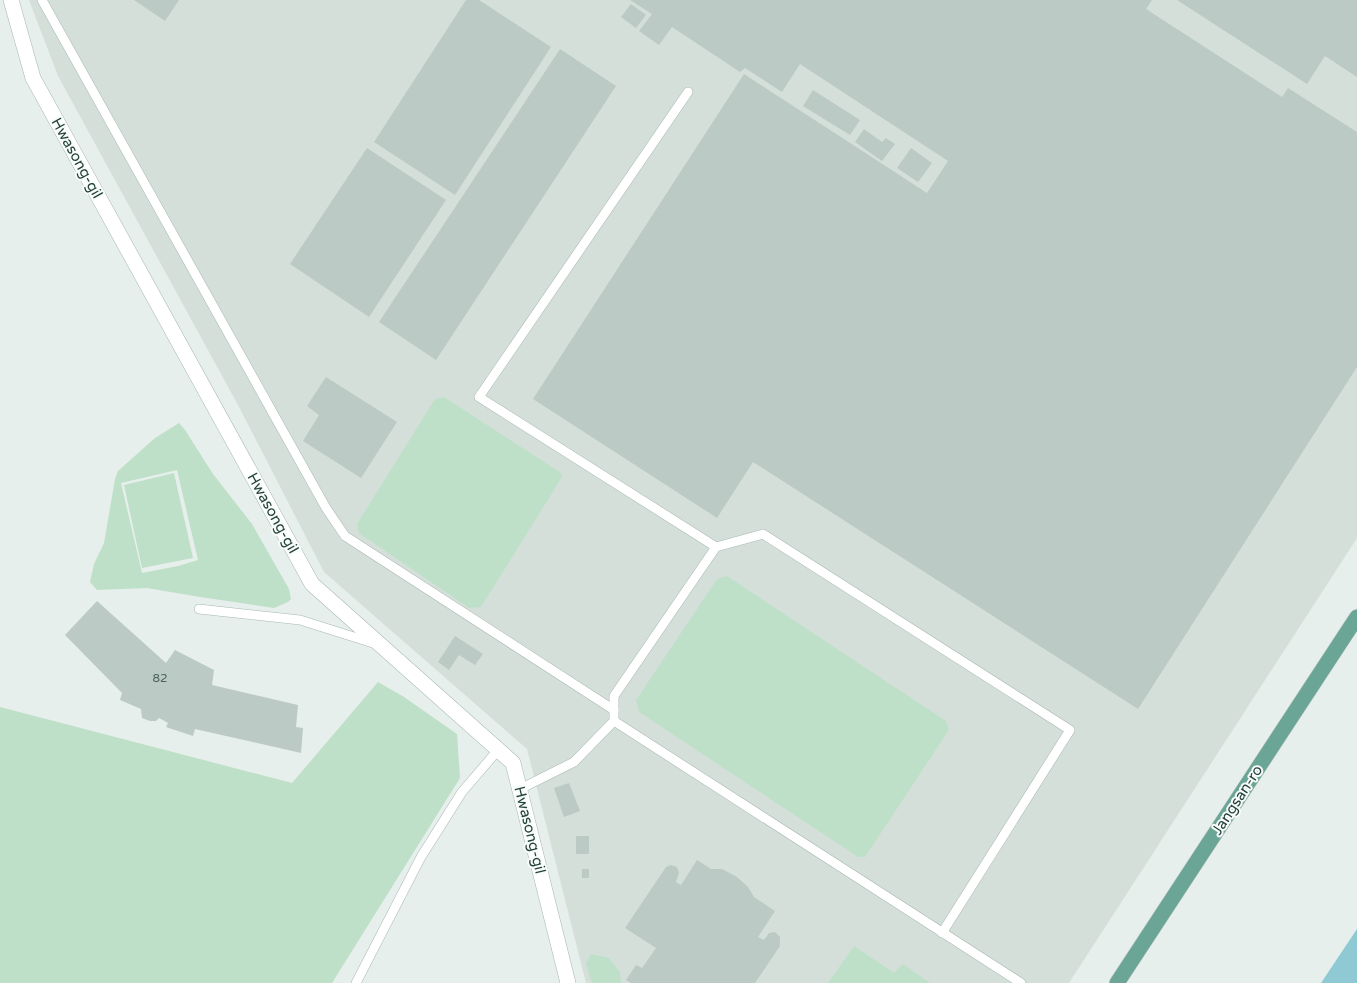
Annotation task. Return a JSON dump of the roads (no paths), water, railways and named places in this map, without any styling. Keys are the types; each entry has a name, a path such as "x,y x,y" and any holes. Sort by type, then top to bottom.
{"main road":[{"name":"Jangsan-ro","path":"1117,983 1357,617"}],"street":[{"name":"Hwasong-gil","path":"11,0 33,78 312,584 513,763 568,983"}],"lane":[{"path":"42,0 321,499 344,536 614,710"},
{"path":"688,92 479,397 716,548"},
{"path":"520,789 574,762 614,721 614,696 716,548 763,534 1070,730 942,932"},
{"path":"199,609 300,620 380,645"},
{"path":"614,721 1021,983"},
{"path":"356,983 422,857 462,792 498,750"}],"water":[{"path":"1357,929 1357,983 1321,983"}]}
